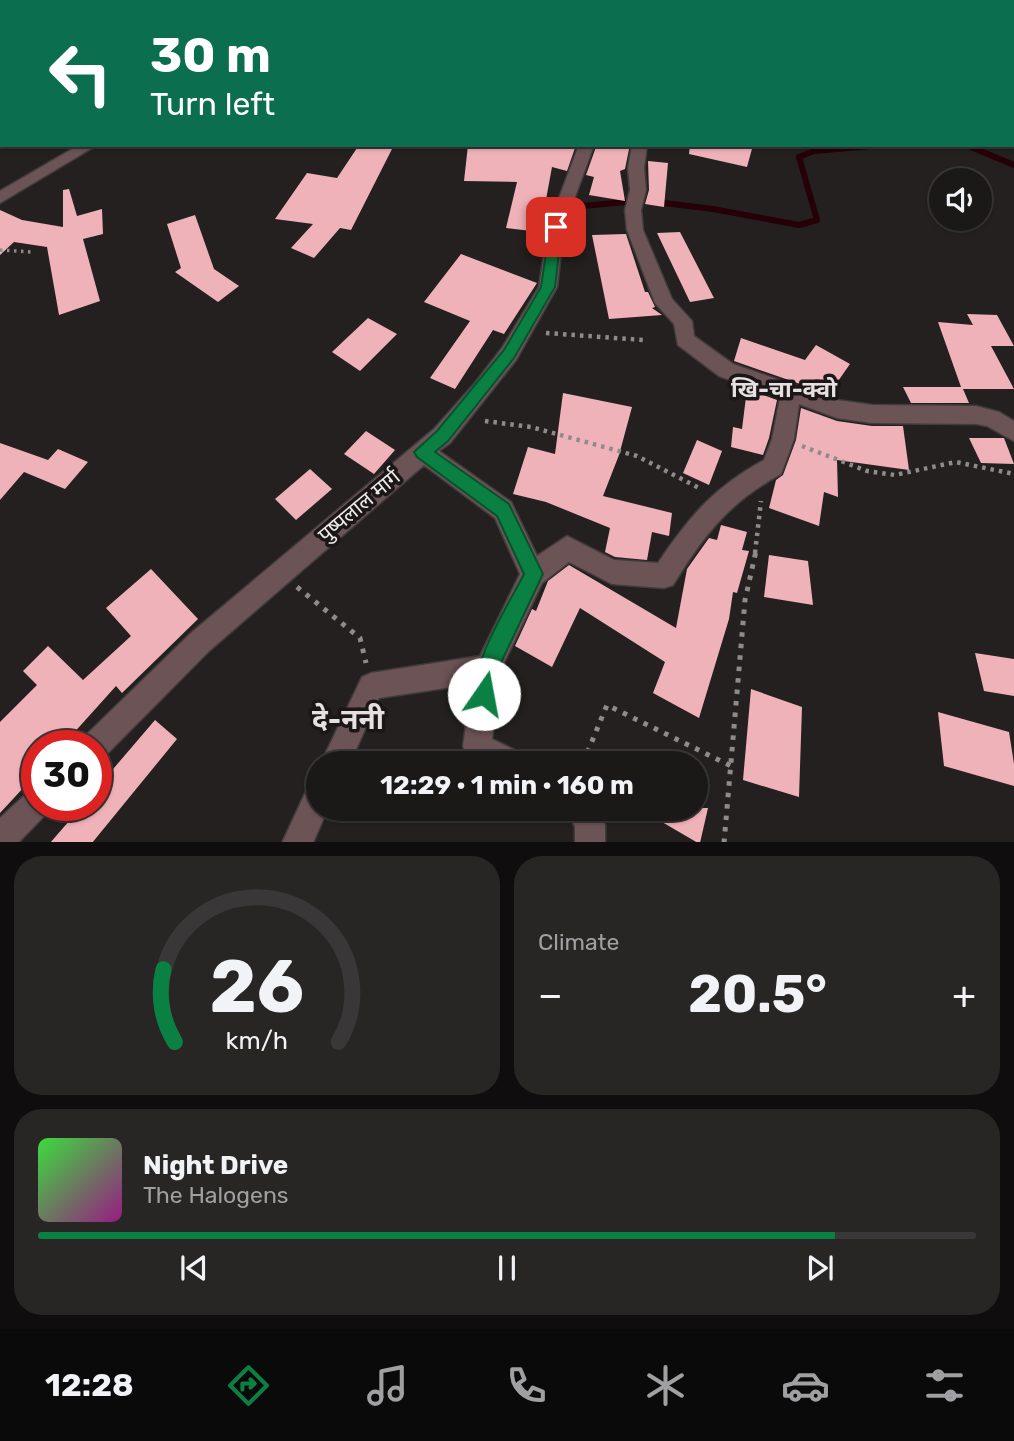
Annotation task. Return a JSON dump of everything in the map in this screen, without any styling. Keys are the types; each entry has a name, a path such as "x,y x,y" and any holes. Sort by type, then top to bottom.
{"street":[{"path":"0,198 87,147"},
{"name":"पुष्पलाल मार्ग","path":"111,730 200,642 442,436 509,354 548,287 556,227 586,147"},
{"path":"640,147 636,168 638,190 633,210 635,230 664,303 682,321 685,340 726,370 837,409 872,414 976,415 992,418 1014,432"},
{"path":"487,751 477,746 488,668 533,574 568,548 612,572 664,576 695,528 743,483 773,467 783,439 791,393"},
{"path":"423,452 503,510 533,574"},
{"path":"341,751 371,686 488,668"},
{"path":"0,839 21,819"},
{"path":"297,842 307,821"},
{"path":"588,821 590,842"}],"path":[{"path":"0,250 32,252"},
{"path":"525,327 558,334 643,340"},
{"path":"457,417 531,427 638,456 724,501"},
{"path":"783,439 867,471 895,475 956,462 1014,474"},
{"path":"724,842 745,600 758,540 764,472"},
{"path":"280,574 360,638 371,686"},
{"path":"588,751 607,705 701,751"},
{"path":"708,755 731,766"}],"building":[{"path":"358,147 392,149 351,230 340,228 314,258 291,248 313,224 275,219 307,173 337,178"},
{"path":"468,147 575,147 567,171 552,167 540,232 506,228 517,182 464,181"},
{"path":"596,147 629,149 625,169 620,171 625,201 589,195 594,177 586,175"},
{"path":"690,147 752,147 747,167 689,154"},
{"path":"648,161 668,163 664,207 645,204 649,190"},
{"path":"69,189 77,216 102,209 103,234 83,239 100,301 59,315 47,247 14,242 0,255 0,210 22,220 63,227 63,190"},
{"path":"195,215 214,269 239,286 218,302 175,272 181,268 167,224"},
{"path":"680,232 714,298 690,302 657,233"},
{"path":"626,234 645,292 648,292 655,307 652,308 662,315 609,319 592,235"},
{"path":"461,254 537,283 504,334 493,330 455,389 430,378 470,321 424,302"},
{"path":"967,314 997,315 1014,346 991,346 1014,389 963,389 969,403 911,403 903,387 961,387 938,322 973,325"},
{"path":"368,318 397,334 360,371 332,352"},
{"path":"741,338 805,360 816,345 850,364 829,394 734,361"},
{"path":"747,389 777,400 763,455 731,447 733,427 742,429"},
{"path":"563,393 632,407 619,455 603,496 672,513 669,536 652,532 647,560 615,557 605,552 610,528 546,502 513,494 528,447 555,454"},
{"path":"801,408 837,421 872,426 903,426 909,470 837,460 838,497 824,492 819,526 769,508 776,480 783,475 796,440"},
{"path":"366,431 395,450 374,474 344,454"},
{"path":"969,438 1004,438 1014,464 981,463"},
{"path":"697,440 722,451 709,485 683,473"},
{"path":"0,443 48,460 58,449 88,462 65,489 24,472 0,500"},
{"path":"310,469 332,489 296,520 275,499"},
{"path":"721,525 747,532 742,550 749,551 737,593 733,592 729,619 699,718 653,693 665,662 580,608 552,667 515,646 532,609 536,611 548,581 569,565 676,628 687,569 709,538 717,540"},
{"path":"769,555 808,561 813,605 764,597"},
{"path":"151,569 198,619 122,693 116,686 76,730 21,730 21,790 0,813 0,722 37,685 23,671 48,646 83,680 131,636 106,608"},
{"path":"975,653 1014,659 1014,696 984,691"},
{"path":"751,689 802,707 799,797 743,780"},
{"path":"938,712 1009,732 1014,786 944,766"},
{"path":"155,720 177,739 112,819 112,770"},
{"path":"69,821 110,821 93,842 51,842"},
{"path":"660,821 705,821 700,842 696,842"}],"waterway":[{"path":"656,202 713,209 799,225 817,220 799,157 814,151 859,147"},
{"path":"971,147 1014,165"},
{"path":"583,206 636,201"}],"district":[{"name":"खि-चा-क्वो","path":"784,389"},
{"name":"दे-ननी","path":"348,719"}],"route":[{"path":"484,694 488,668 533,574 503,510 423,452 442,436 509,354 548,287 556,227"}]}
